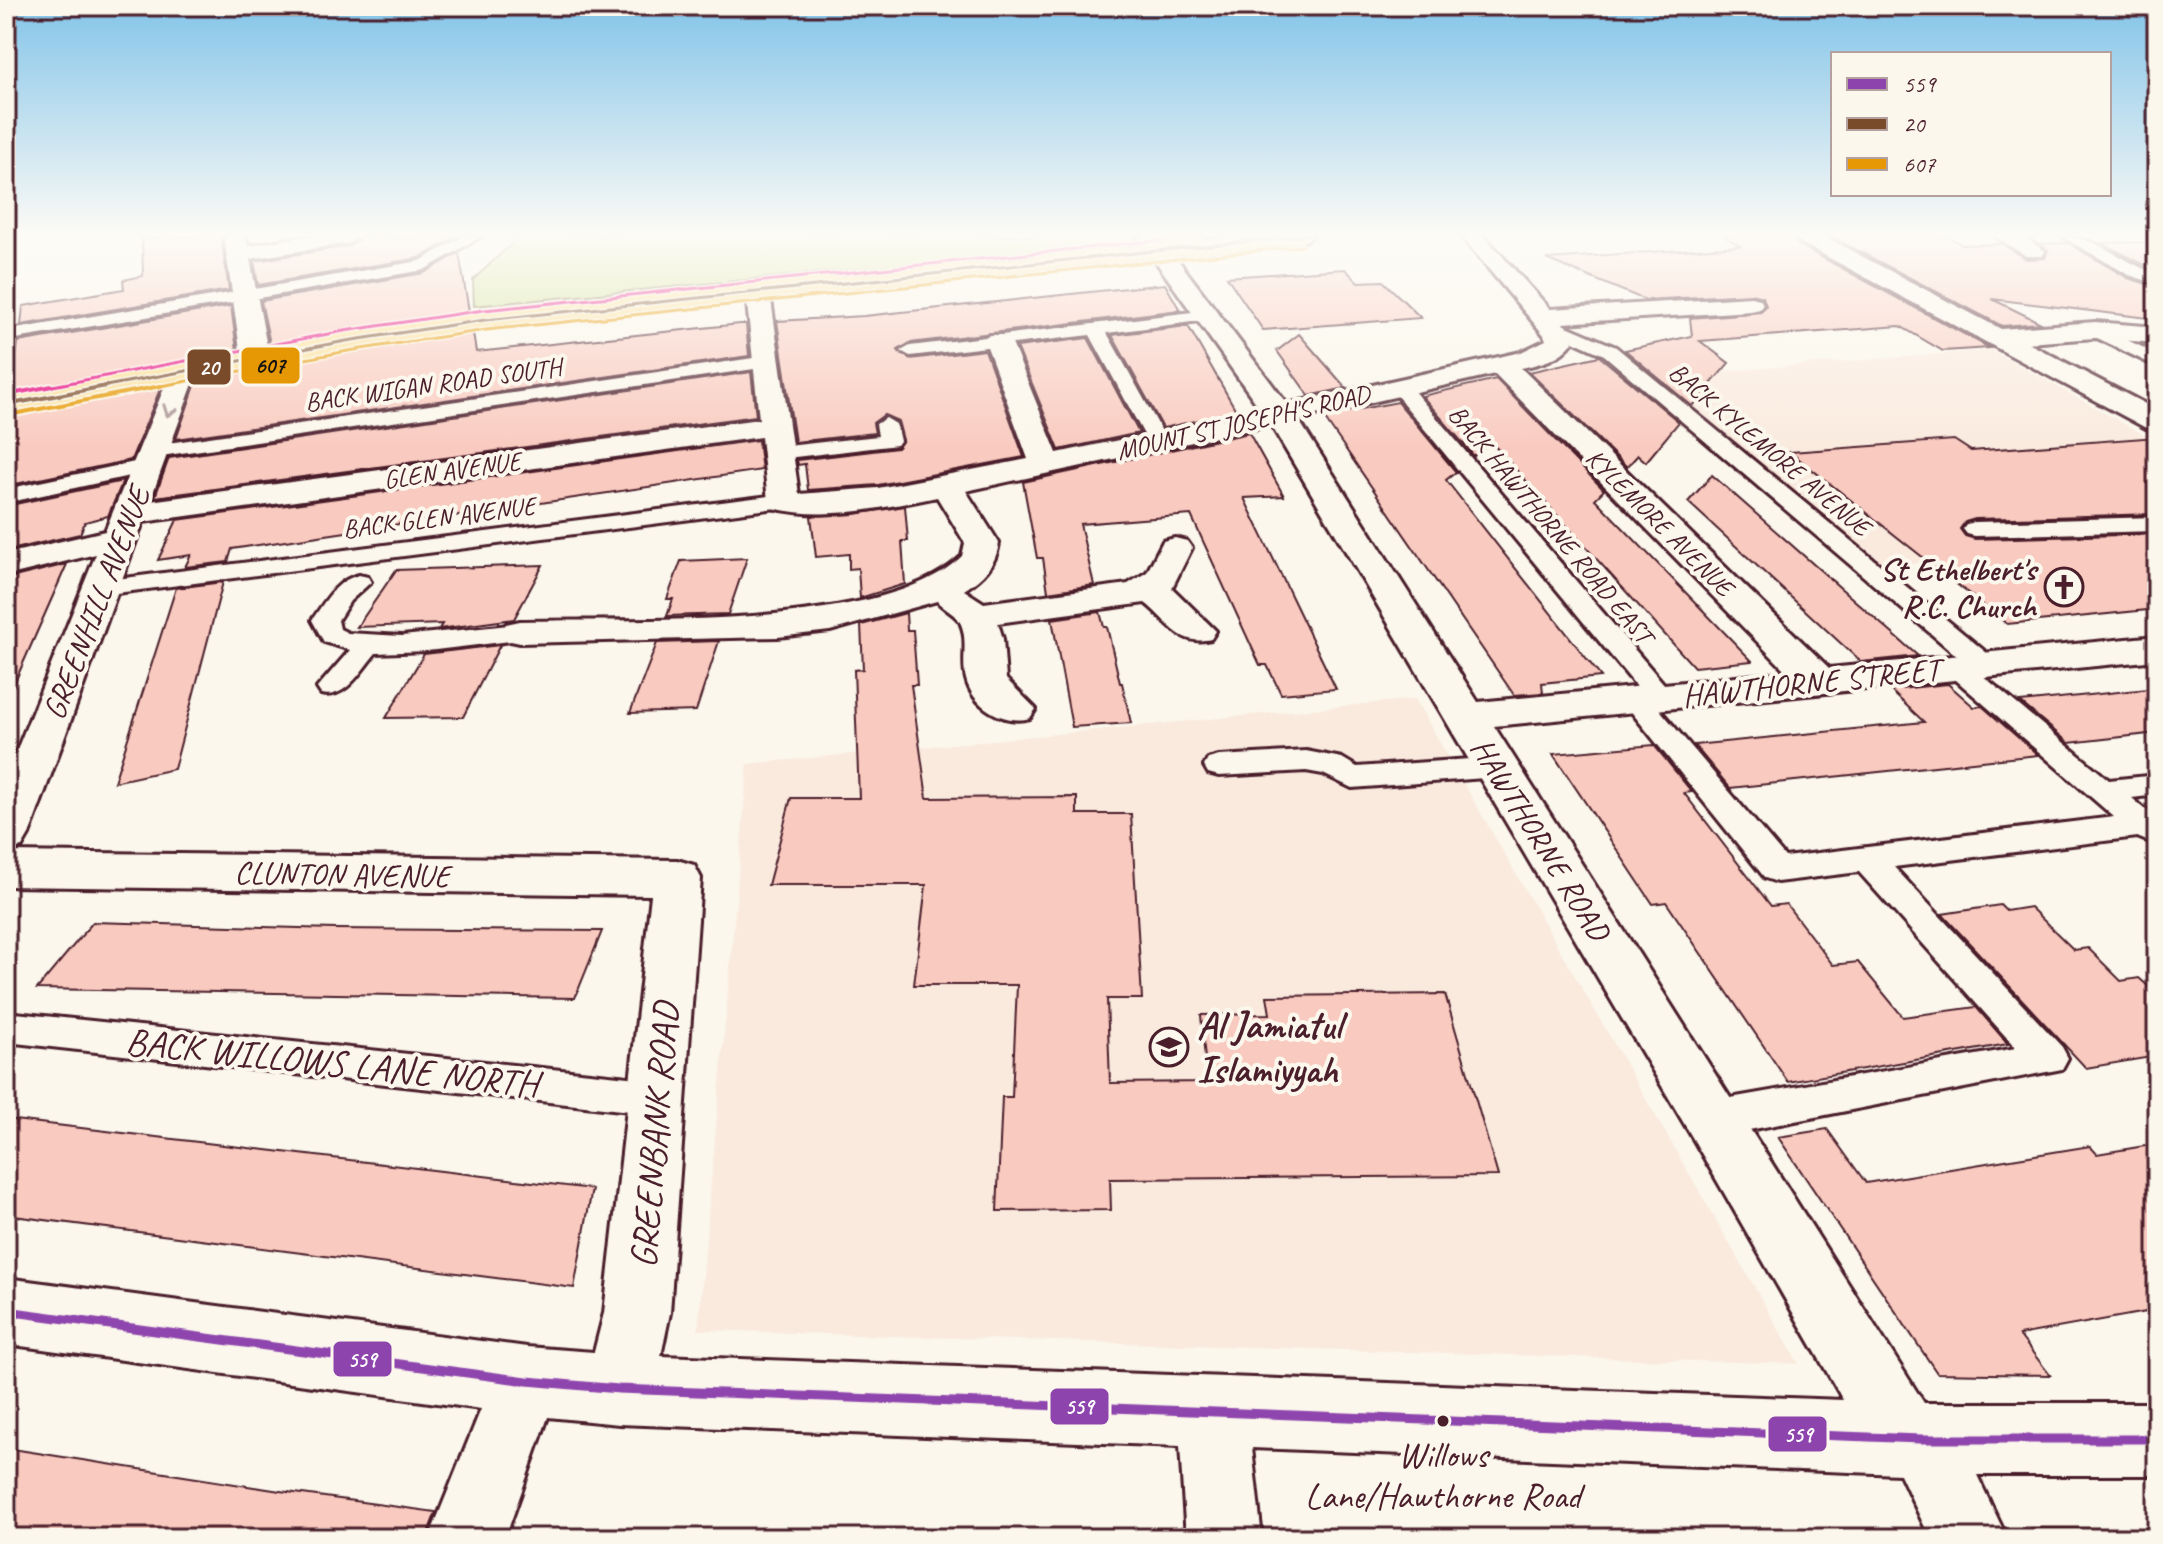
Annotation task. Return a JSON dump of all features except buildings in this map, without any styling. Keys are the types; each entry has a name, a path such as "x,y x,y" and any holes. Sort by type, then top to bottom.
{"main road":[{"path":"6,405 255,357 485,320 606,308"}],"street":[{"path":"246,308 255,357"},
{"path":"760,308 784,501"},
{"name":"HAWTHORNE ROAD","path":"1203,308 1280,415 1913,1438 1969,1538"},
{"path":"1535,308 1546,320 1699,308"},
{"path":"1944,308 2157,422"},
{"name":"MOUNT ST JOSEPH'S ROAD","path":"784,501 814,505 946,485 1158,442 1501,364 1552,349 1560,342 1546,320"},
{"path":"1999,337 2095,330 2157,335"},
{"path":"998,341 1046,465"},
{"name":"KYLEMORE AVENUE","path":"1501,364 1819,681"},
{"name":"GREENHILL AVENUE","path":"6,835 184,370"},
{"name":"GLEN AVENUE","path":"6,565 125,526 776,440"},
{"path":"520,632 572,644 778,626 830,620 940,589 963,575 979,559 982,543 946,485"},
{"path":"977,615 1131,595 1150,589 1162,579 1175,548"},
{"path":"940,589 977,615 984,639 986,679 992,691 1015,709"},
{"path":"1150,589 1197,631"},
{"name":"HAWTHORNE STREET","path":"1466,716 2157,648"},
{"name":"CLUNTON AVENUE","path":"6,869 677,878"},
{"name":"GREENBANK ROAD","path":"619,1389 637,1313 677,878"},
{"path":"6,1311 527,1381 619,1389 1213,1414 1913,1438 2157,1439"},
{"path":"467,1538 527,1381"},
{"path":"1213,1414 1224,1538"}],"lane":[{"path":"16,334 164,308"},
{"path":"910,351 1209,315"},
{"name":"BACK KYLEMORE AVENUE","path":"1546,320 1610,351 1969,666 2102,791 2150,830"},
{"path":"1096,329 1158,442"},
{"path":"2095,330 2157,361"},
{"name":"BACK WIGAN ROAD SOUTH","path":"6,496 152,458 767,362"},
{"name":"BACK HAWTHORNE ROAD EAST","path":"1400,387 1647,698 1777,870 1867,859"},
{"path":"776,440 890,441 886,424"},
{"name":"BACK GLEN AVENUE","path":"101,588 784,501"},
{"path":"1975,529 2157,524"},
{"path":"359,582 341,596 325,620 326,629 336,638 369,644 520,632"},
{"path":"331,688 369,644"},
{"path":"1219,766 1306,761 1331,765 1352,778 1498,767"},
{"path":"2102,791 2157,785"},
{"path":"1867,859 2150,830"},
{"path":"1713,1119 2049,1058 1867,859"},
{"name":"BACK WILLOWS LANE NORTH","path":"6,1027 657,1097"}],"shaded area":[{"path":"1992,350 2157,442 2157,552 2144,543 1881,567 1651,377"},
{"name":"Al Jamiatul Islamiyyah","path":"1415,699 1799,1364 698,1330 748,764"}],"green space":[{"path":"2031,1528 2157,1529 2157,1538 2037,1538"}],"transit line":[{"path":"6,395 344,331 503,308"},
{"name":"20","path":"6,405 346,341 485,320 601,308"},
{"name":"607","path":"8,415 348,351 486,330 699,308"},
{"name":"559","path":"6,1311 527,1381 619,1389 1921,1439 2157,1439"}],"place":[{"name":"St Ethelbert's R.C. Church","path":"2064,587"},
{"name":"Al Jamiatul Islamiyyah","path":"1169,1047"},
{"name":"Willows Lane/Hawthorne Road","path":"1443,1421"}]}
